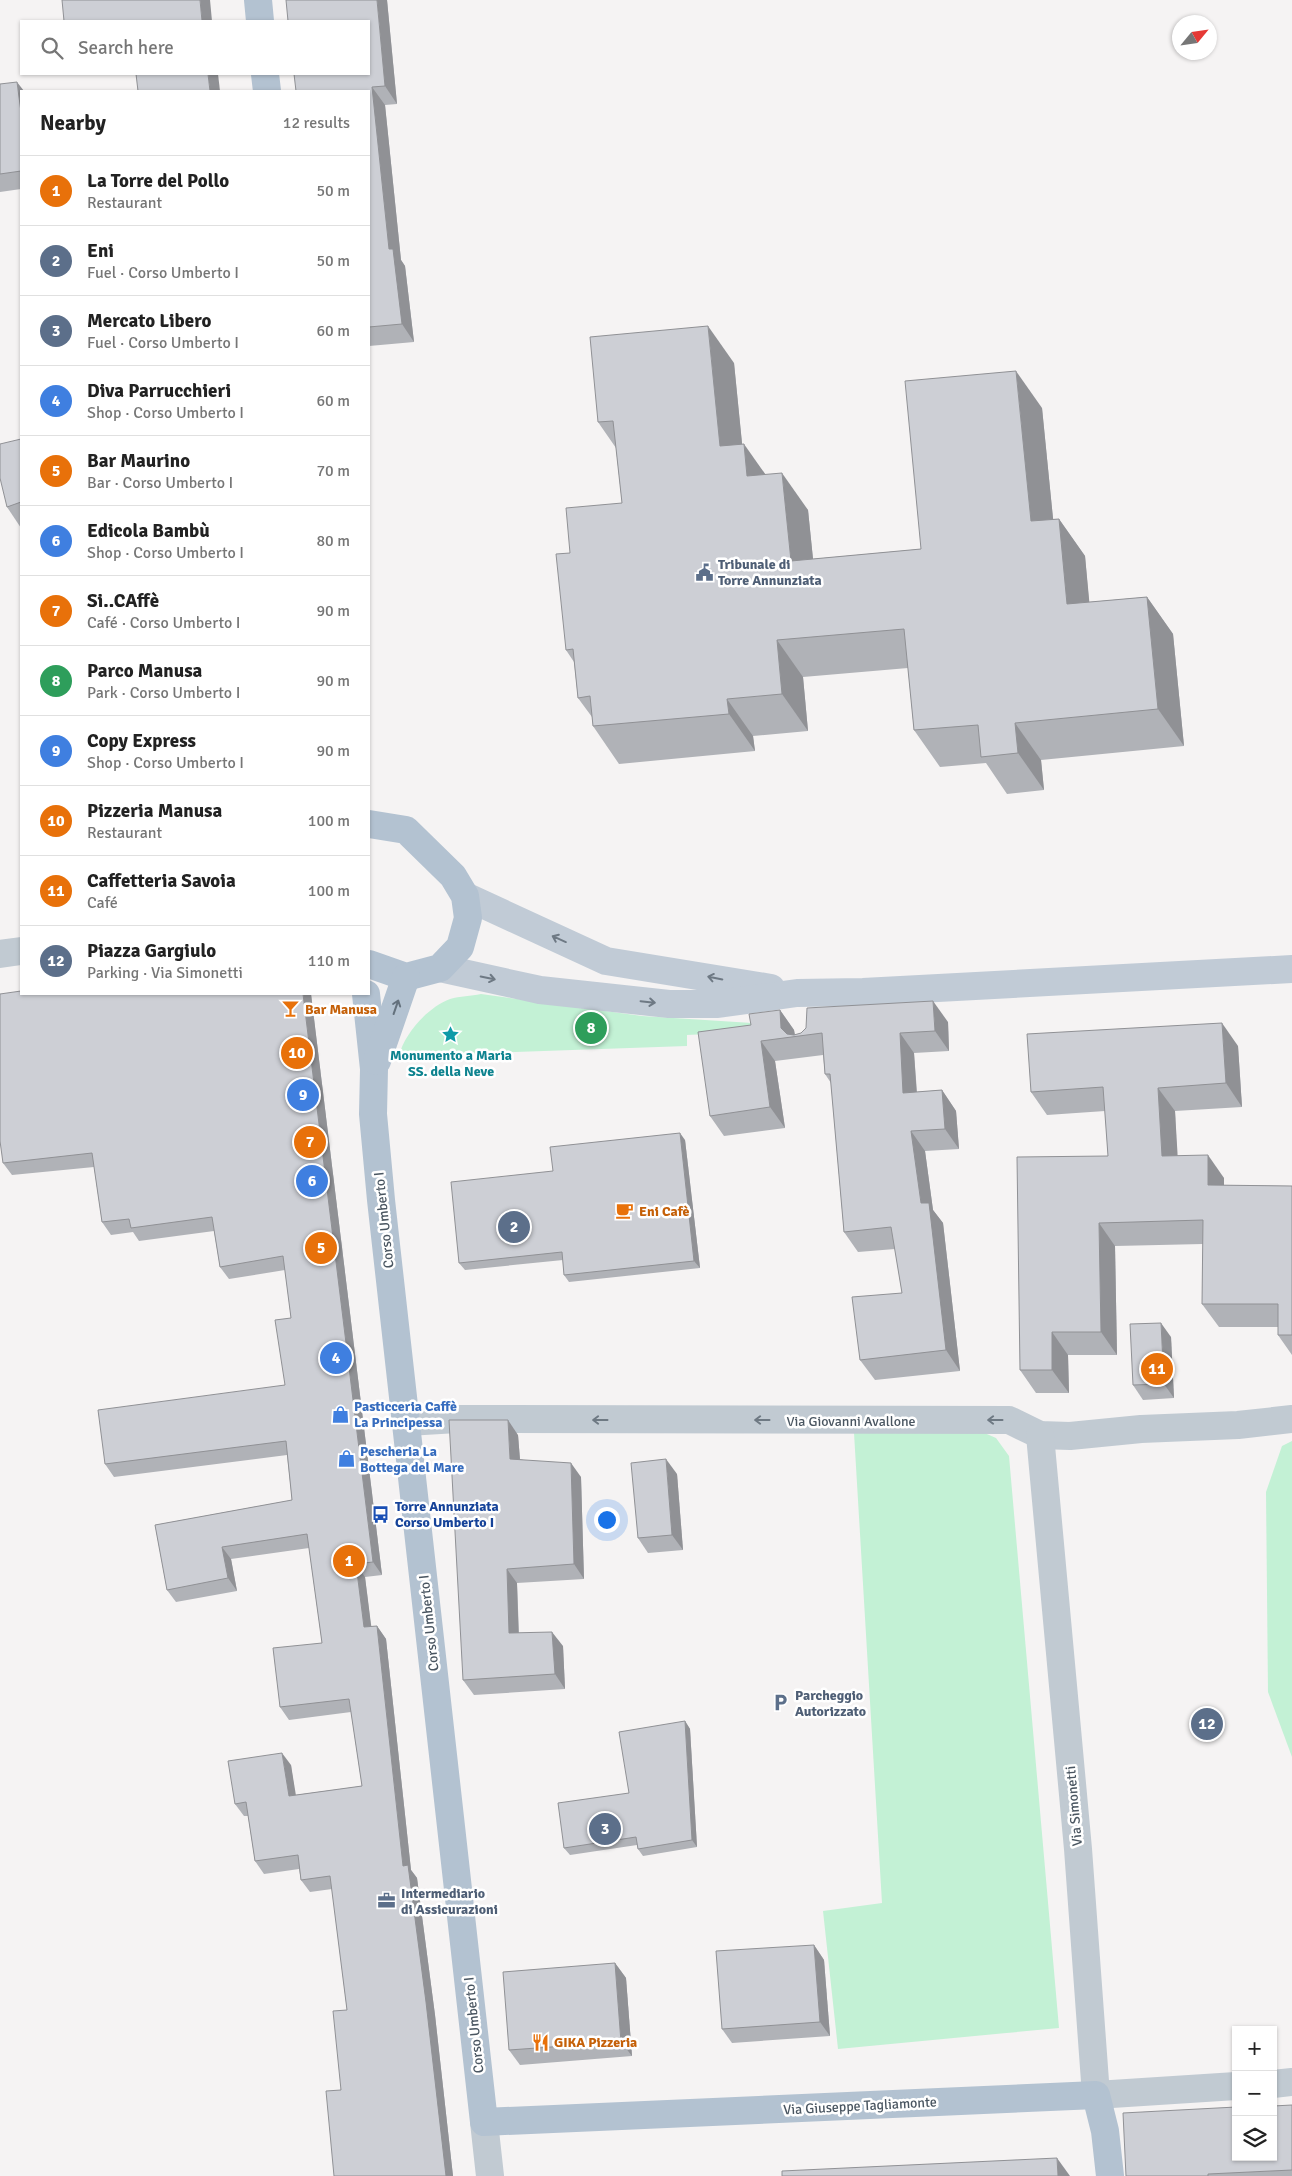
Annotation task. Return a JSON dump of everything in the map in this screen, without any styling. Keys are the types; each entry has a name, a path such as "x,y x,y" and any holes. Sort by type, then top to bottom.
{"main road":[{"path":"258,0 260,20"},
{"path":"265,75 267,90"},
{"path":"370,824 406,830 453,876 464,896 468,918 460,947 440,968"},
{"path":"464,896 606,961 797,993"},
{"path":"370,964 406,977 440,968 540,990 669,1004 718,1004 797,993 901,990 1292,968"},
{"name":"Corso Umberto I","path":"374,1069 406,977"},
{"name":"Corso Umberto I","path":"366,995 374,1069 374,1124 484,2122"},
{"name":"Via Giuseppe Tagliamonte","path":"484,2122 1096,2095"},
{"name":"Via Simonetti","path":"1096,2095 1105,2132 1110,2176"}],"street":[{"path":"0,954 20,951"},
{"name":"Via Giovanni Avallone","path":"407,1422 457,1419 1009,1420 1040,1435 1070,1436 1141,1429 1238,1425 1292,1419"},
{"name":"Via Simonetti","path":"1040,1435 1078,1849 1096,2095"},
{"path":"1277,2084 1292,2082"},
{"name":"Via Giuseppe Tagliamonte","path":"1096,2095 1232,2086"},
{"name":"Corso Umberto I","path":"484,2122 490,2176"}],"green space":[{"path":"481,994 642,1016 767,1024 768,1031 687,1035 687,1046 399,1056 412,1030 433,1008 450,999"},
{"path":"980,1431 996,1438 1009,1456 1059,2028 838,2049 823,1911 882,1903 854,1433"},
{"path":"1292,1441 1292,1757 1268,1692 1266,1492 1282,1446"}],"building":[{"path":"62,0 200,0 202,20 64,20"},
{"path":"286,0 377,0 385,86 372,87 389,249 393,249 402,324 370,327 370,90 296,90 294,75 370,75 370,20 288,20"},
{"path":"136,75 208,75 210,90 138,90"},
{"path":"17,82 20,104 20,171 0,174 0,84"},
{"name":"Tribunale di Torre Annunziata","path":"708,326 720,446 744,444 747,476 782,473 791,561 921,549 905,381 1016,371 1031,521 1059,519 1067,604 1147,597 1158,709 1015,723 1018,753 981,757 978,725 914,730 904,629 777,640 782,694 727,699 729,714 593,726 590,696 578,698 573,649 566,650 556,554 570,553 566,508 622,503 613,421 598,422 590,337"},
{"path":"20,439 20,502 7,507 0,478 0,444"},
{"path":"20,991 20,995 303,995 373,1562 356,1564 364,1627 377,1626 403,1866 408,1865 446,2176 334,2176 326,2091 341,2090 333,2011 347,2010 330,1876 301,1880 298,1855 255,1861 246,1802 235,1804 228,1761 282,1753 289,1796 362,1786 349,1699 280,1707 273,1648 322,1643 307,1534 222,1547 228,1578 167,1590 155,1525 292,1500 286,1441 105,1464 98,1410 285,1385 275,1320 291,1318 283,1256 220,1267 212,1217 131,1228 129,1219 102,1222 92,1153 3,1163 0,1141 0,994"},
{"path":"933,1001 935,1031 900,1033 903,1093 942,1090 945,1129 911,1131 921,1203 929,1203 946,1350 860,1360 852,1297 902,1293 891,1227 844,1232 830,1074 825,1074 822,1033 761,1041 770,1107 710,1116 698,1032 751,1025 749,1014 780,1010 781,1028 787,1034 794,1035 801,1033 806,1028 807,1008"},
{"path":"1222,1023 1226,1083 1158,1088 1162,1156 1208,1155 1208,1185 1292,1186 1292,1335 1278,1335 1278,1304 1202,1304 1203,1220 1099,1223 1101,1332 1052,1332 1052,1370 1020,1370 1017,1157 1108,1156 1103,1087 1031,1092 1027,1034"},
{"path":"680,1133 694,1261 564,1275 562,1252 459,1263 451,1182 553,1171 550,1147"},
{"path":"1161,1323 1164,1384 1133,1385 1130,1324"},
{"path":"449,1420 508,1420 510,1459 571,1463 574,1564 507,1569 509,1633 552,1632 555,1674 463,1680"},
{"path":"666,1459 672,1535 638,1538 631,1463"},
{"path":"685,1721 692,1840 638,1849 636,1837 564,1848 558,1803 629,1793 619,1732"},
{"path":"814,1945 820,2022 722,2029 716,1951"},
{"path":"615,1963 621,2042 509,2050 503,1972"},
{"path":"1292,2105 1292,2170 1208,2174 1208,2176 1126,2176 1123,2113 1232,2107 1232,2161 1277,2161 1277,2106"},
{"path":"1057,2158 1058,2176 782,2176 782,2171"}],"place":[{"name":"Tribunale di Torre Annunziata","path":"704,572"},
{"name":"Bar Manusa","path":"291,1009"},
{"name":"Parco Manusa","path":"591,1028"},
{"name":"Monumento a Maria SS. della Neve","path":"451,1035"},
{"name":"Pizzeria Manusa","path":"297,1053"},
{"name":"Copy Express","path":"303,1095"},
{"name":"Si..CAffè","path":"310,1142"},
{"name":"Edicola Bambù","path":"312,1181"},
{"name":"Eni Cafè","path":"625,1211"},
{"name":"Eni","path":"514,1227"},
{"name":"Bar Maurino","path":"321,1248"},
{"name":"Diva Parrucchieri","path":"336,1358"},
{"name":"Caffetteria Savoia","path":"1157,1369"},
{"name":"Pasticceria Caffè La Principessa","path":"340,1414"},
{"name":"Pescheria La Bottega del Mare","path":"346,1459"},
{"name":"Torre Annunziata Corso Umberto I","path":"381,1514"},
{"name":"La Torre del Pollo","path":"349,1561"},
{"name":"Parcheggio Autorizzato","path":"781,1703"},
{"name":"Piazza Gargiulo","path":"1207,1724"},
{"name":"Mercato Libero","path":"605,1829"},
{"name":"Intermediario di Assicurazioni","path":"387,1901"},
{"name":"GIKA Pizzeria","path":"540,2042"}]}
